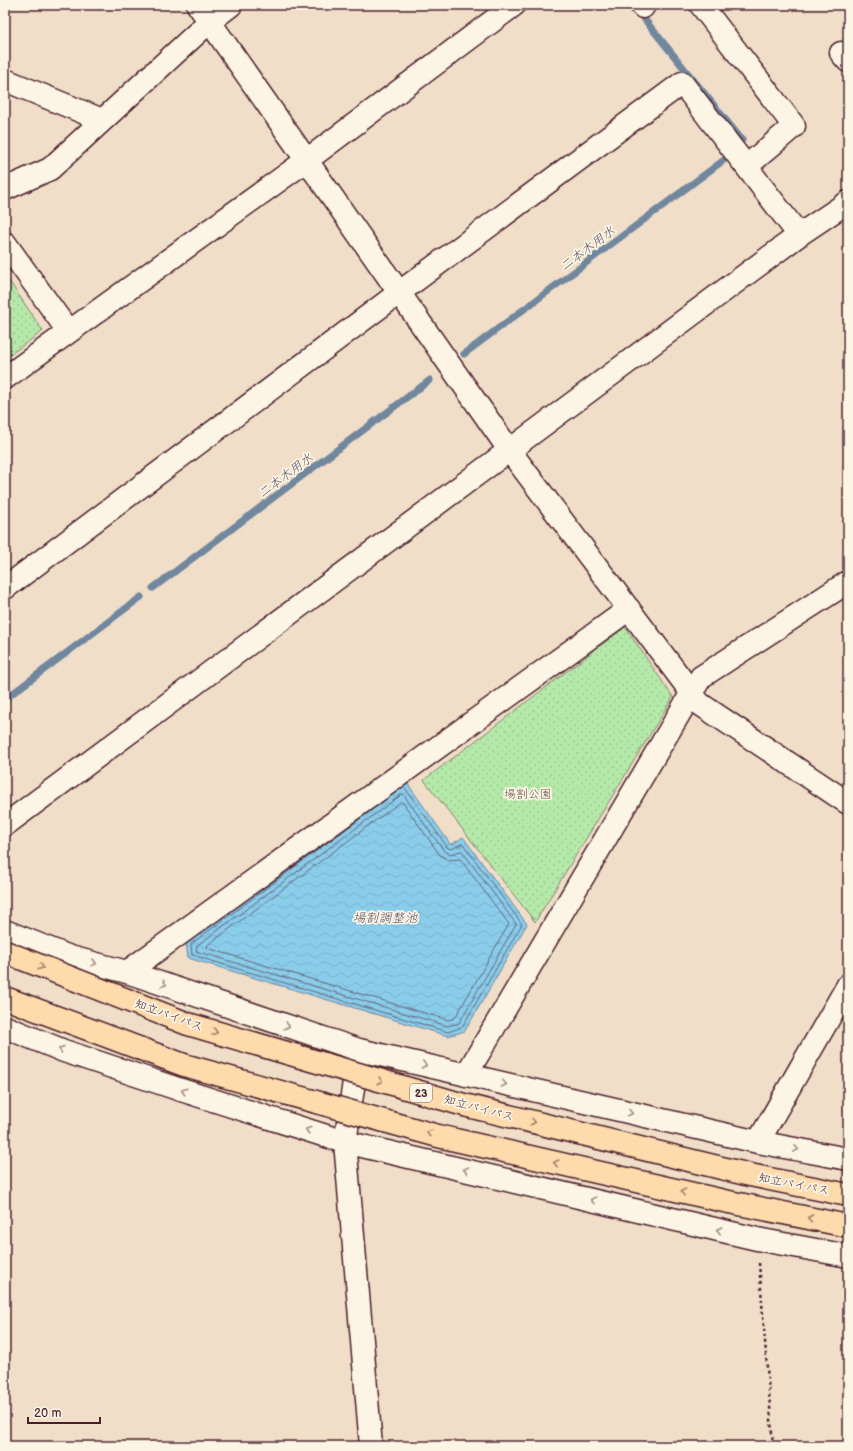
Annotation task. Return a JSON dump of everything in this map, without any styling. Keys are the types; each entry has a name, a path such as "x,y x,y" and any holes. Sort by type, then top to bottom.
{"highway":[{"name":"知立バイパス","path":"5,952 188,1024 464,1106 750,1175 848,1195"},
{"path":"5,998 184,1065 438,1136 724,1201 848,1226"}],"street":[{"path":"5,189 50,169 102,120 204,13 231,5"},
{"path":"5,378 68,331 308,160 514,5"},
{"path":"641,5 643,7 644,5"},
{"path":"701,5 794,126 747,166"},
{"path":"204,13 510,451 700,704 848,803"},
{"path":"5,80 102,120"},
{"path":"5,588 682,83 799,235"},
{"path":"5,825 799,235 848,202"},
{"path":"5,243 68,331"},
{"path":"466,1075 701,677 848,582"},
{"path":"127,972 629,609"},
{"path":"5,931 70,957 127,972 359,1050 758,1142 848,1159"},
{"path":"758,1142 848,985"},
{"path":"5,1027 64,1051 345,1142 757,1239 848,1256"},
{"path":"359,1050 345,1142 372,1446"}],"path":[{"path":"757,1239 773,1446"}],"green space":[{"path":"5,275 43,331 5,358"},
{"name":"場割公園","path":"625,627 673,697 535,922 424,780"}],"water":[{"name":"場割調整池","path":"405,780 451,845 463,837 527,924 465,1031 448,1036 188,958 186,943"}],"waterway":[{"name":"二本木用水","path":"645,20 742,140"},
{"name":"二本木用水","path":"464,354 724,160"},
{"name":"二本木用水","path":"153,588 430,380"},
{"name":"二本木用水","path":"5,699 141,597"}]}
